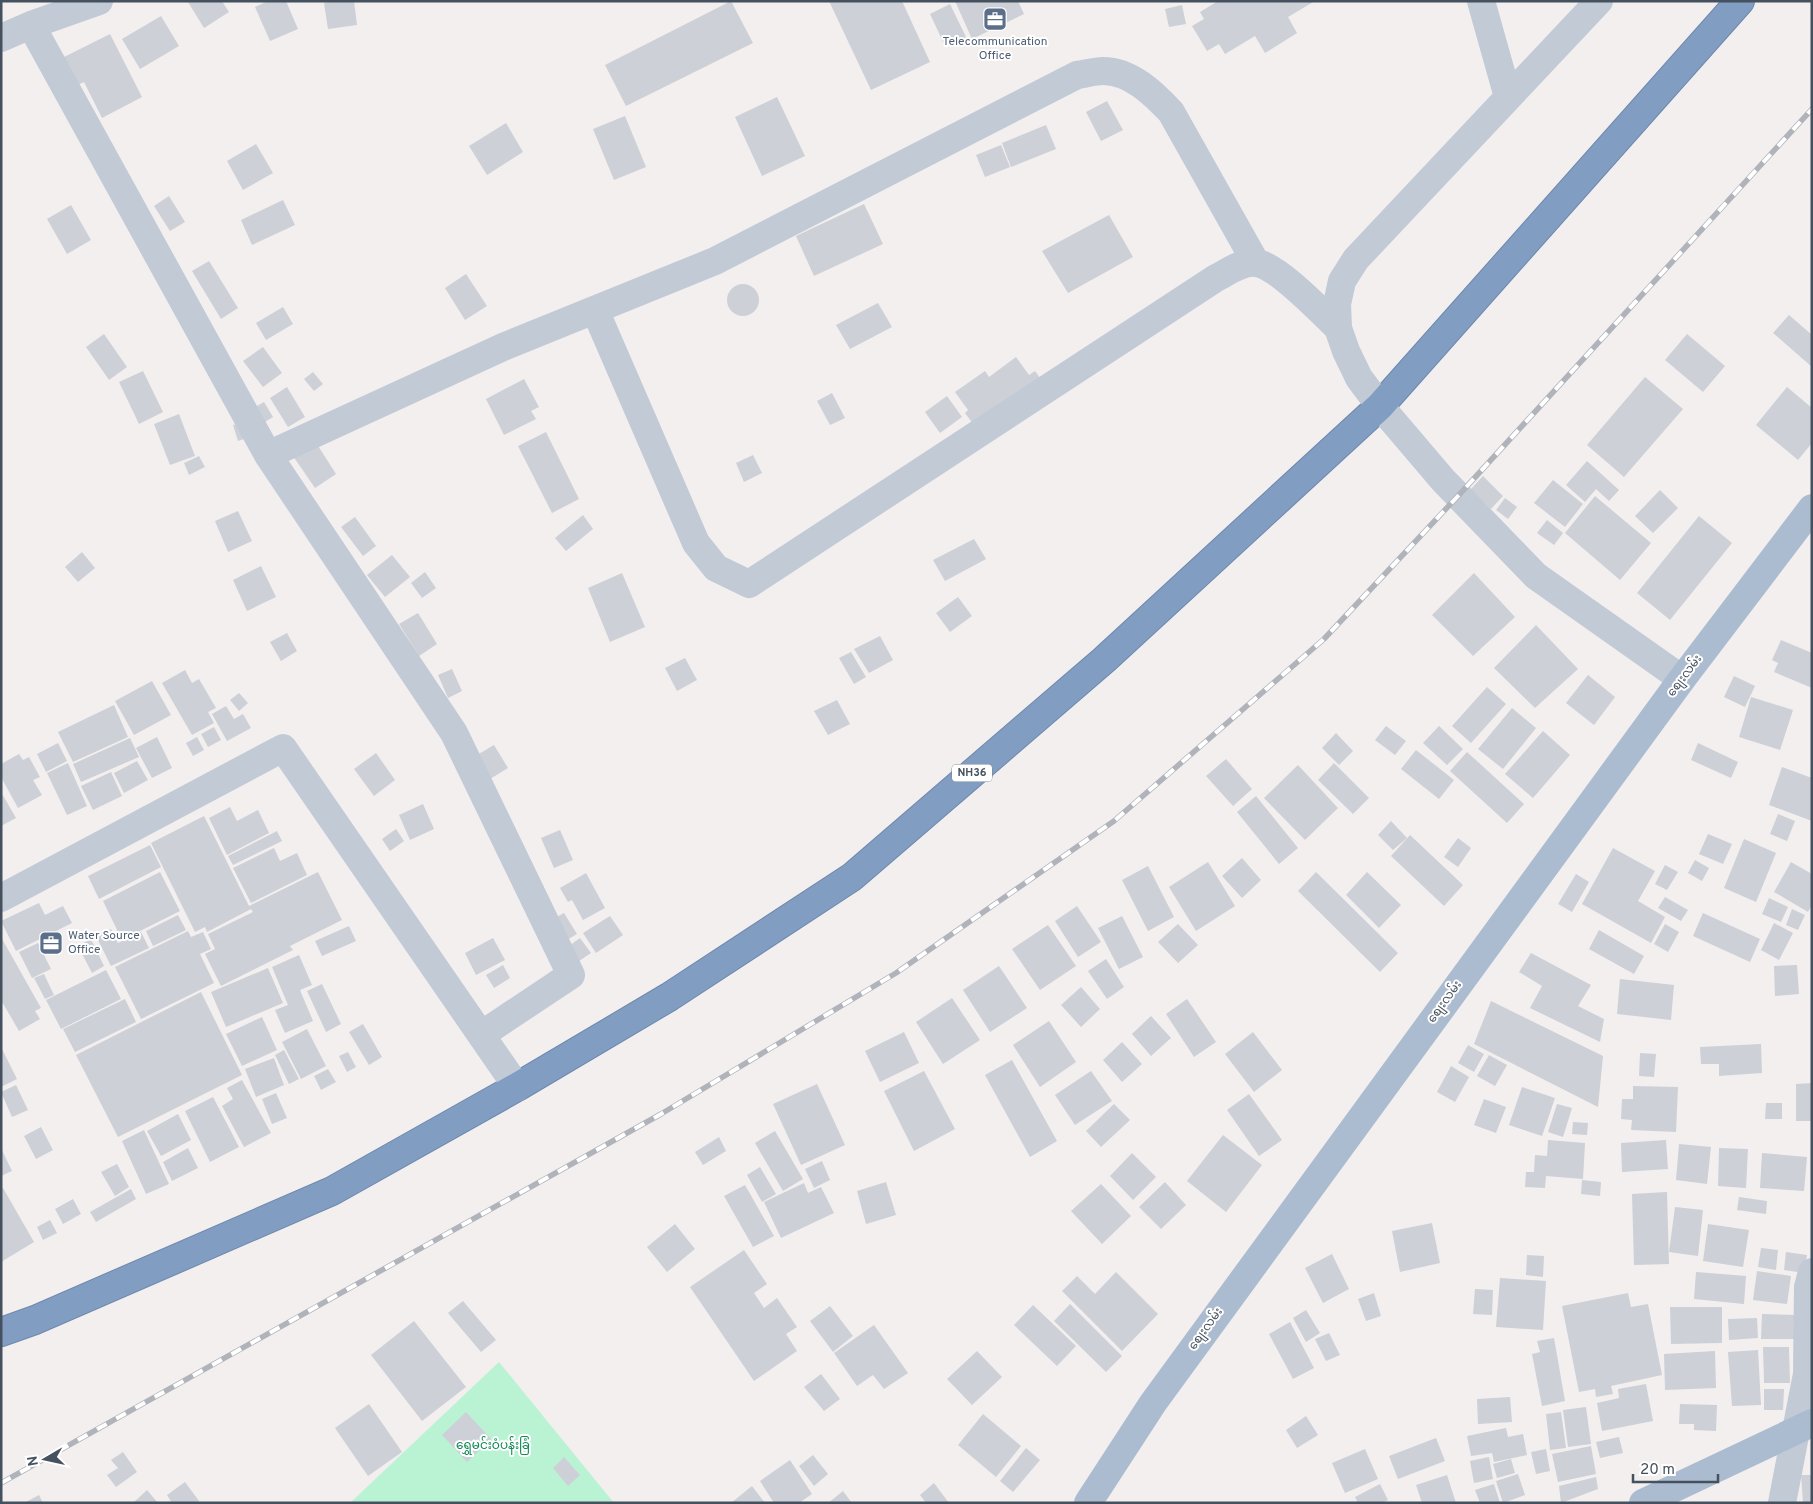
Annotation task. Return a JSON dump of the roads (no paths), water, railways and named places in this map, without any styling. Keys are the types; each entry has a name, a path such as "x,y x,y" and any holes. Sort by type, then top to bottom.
{"highway":[{"name":"NH36","path":"1,1332 35,1320 332,1191 517,1087 669,997 852,877 1104,660 1380,406 1740,1"}],"main road":[{"name":"စျေးလမ်း","path":"1088,1503 1153,1402 1682,679 1812,508"},
{"path":"1643,1503 1803,1427"}],"street":[{"path":"1,38 31,25 100,1"},
{"path":"1481,1 1508,97"},
{"path":"1599,1 1356,259 1342,280 1337,304 1338,328 1346,351 1360,378 1380,406 1443,480 1536,576 1682,679"},
{"path":"31,25 268,455 454,733 571,975 481,1036"},
{"path":"268,455 503,348 715,261 1077,75 1104,71 1127,76 1152,93 1171,112 1256,263"},
{"path":"595,310 696,543 716,568 749,584 1216,278 1239,266 1256,263 1270,269 1291,283 1338,328"},
{"path":"1,898 283,748 517,1087"},
{"path":"1782,1503 1803,1427 1807,1374 1808,1287 1812,1272"}],"railway":[{"path":"1,1483 661,1114 896,973 1114,821 1324,639 1458,496 1812,109"}],"place":[{"name":"Telecommunication Office","path":"995,19"},
{"name":"Water Source Office","path":"51,943"}],"park label":[{"name":"ရွှေမင်းဝံပန်းခြံ","path":"493,1446"}]}
